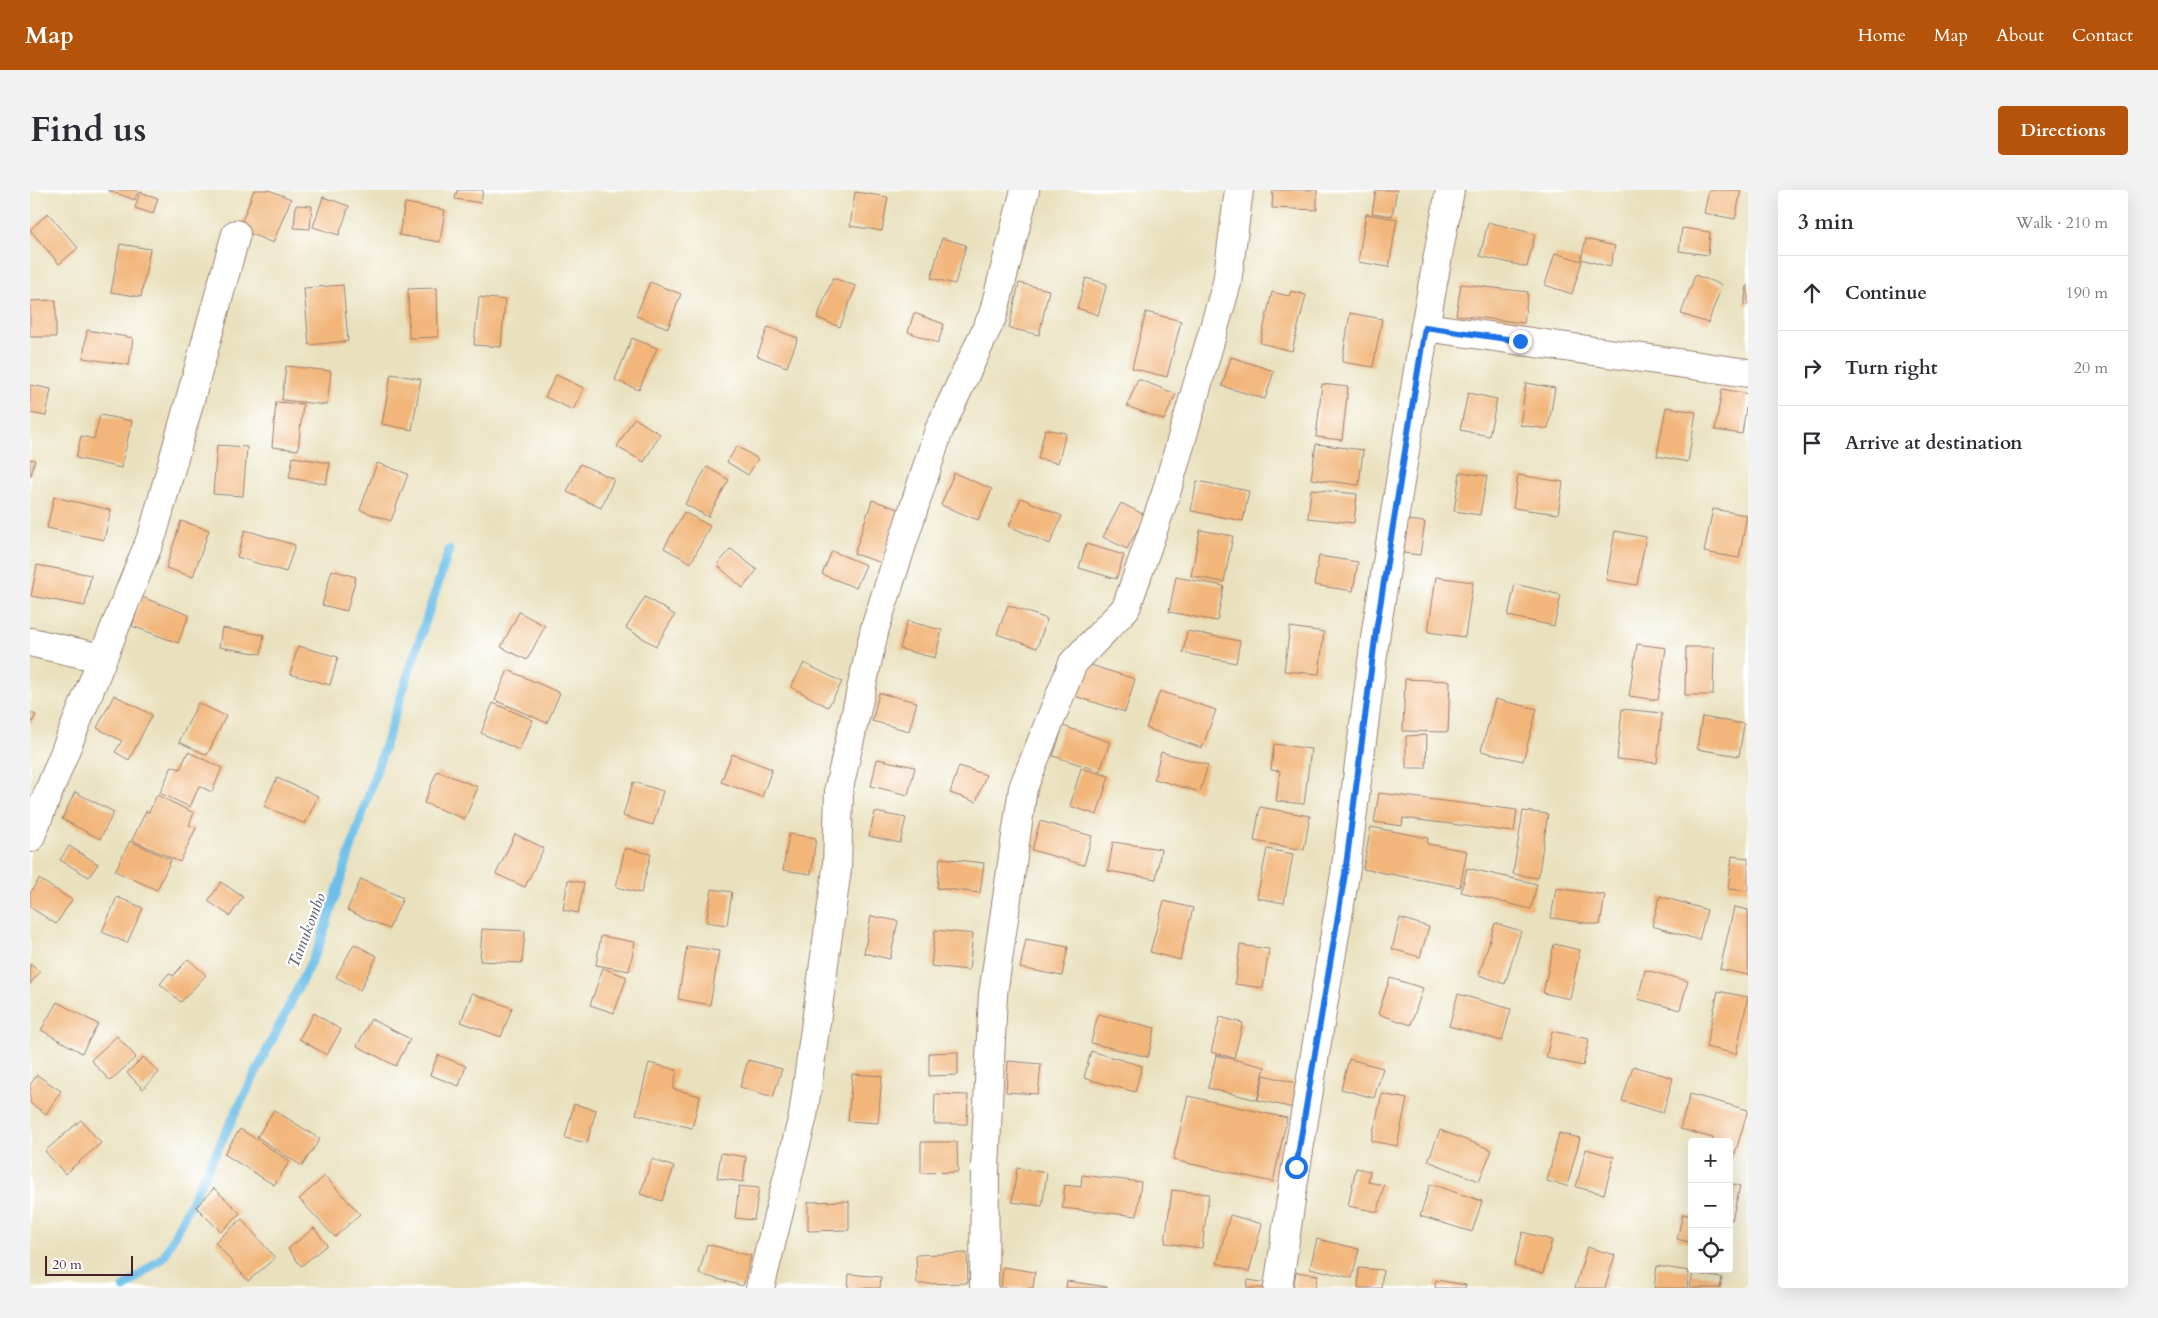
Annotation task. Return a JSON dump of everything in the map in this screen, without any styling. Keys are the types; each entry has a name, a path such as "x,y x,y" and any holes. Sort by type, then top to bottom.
{"street":[{"path":"760,1288 803,1116 838,869 839,788 875,628 939,430 993,315 1025,190"},
{"path":"984,1288 984,1169 992,994 1023,788 1073,664 1126,608 1166,493 1227,283 1239,190"},
{"path":"1278,1288 1345,874 1376,631 1425,327 1450,190"},
{"path":"30,838 153,532 236,234"},
{"path":"1425,327 1748,373"},
{"path":"30,642 101,658"}],"building":[{"path":"107,190 138,190 135,200"},
{"path":"254,190 269,190 291,199 273,243 239,229"},
{"path":"457,190 483,190 481,203 455,199"},
{"path":"1273,190 1317,190 1317,210 1272,208"},
{"path":"1376,190 1397,190 1392,216 1372,213"},
{"path":"1709,190 1741,190 1735,219 1704,213"},
{"path":"140,192 158,198 153,214 135,208"},
{"path":"855,192 888,197 882,231 850,226"},
{"path":"323,197 349,206 339,235 313,227"},
{"path":"405,203 445,210 440,242 399,235"},
{"path":"296,205 312,206 310,229 294,228"},
{"path":"48,213 78,248 59,264 30,230"},
{"path":"1366,214 1397,219 1389,267 1358,262"},
{"path":"1488,222 1535,234 1527,267 1480,256"},
{"path":"1682,228 1710,232 1708,255 1679,251"},
{"path":"942,238 966,245 955,284 931,278"},
{"path":"1586,239 1615,246 1610,267 1581,259"},
{"path":"120,244 150,249 141,297 111,292"},
{"path":"1555,253 1582,261 1572,294 1545,285"},
{"path":"1695,275 1722,285 1708,323 1681,314"},
{"path":"833,278 856,286 840,327 817,318"},
{"path":"1086,278 1107,284 1098,315 1077,308"},
{"path":"650,282 681,294 668,328 636,316"},
{"path":"1019,283 1049,290 1039,335 1009,328"},
{"path":"1461,284 1528,292 1524,323 1456,315"},
{"path":"343,285 348,341 309,345 304,288"},
{"path":"1747,285 1748,305 1744,305"},
{"path":"437,288 438,337 409,338 408,289"},
{"path":"1291,291 1306,295 1292,351 1260,343 1272,292 1289,296"},
{"path":"479,297 505,300 501,347 474,345"},
{"path":"56,300 56,337 30,337 30,301"},
{"path":"1146,312 1181,321 1167,377 1132,368"},
{"path":"914,313 944,324 938,343 908,332"},
{"path":"1350,313 1382,319 1373,367 1342,362"},
{"path":"768,327 798,338 787,367 757,356"},
{"path":"87,330 133,338 129,365 83,358"},
{"path":"632,338 657,348 639,390 615,380"},
{"path":"1231,357 1274,371 1265,399 1222,386"},
{"path":"286,366 331,371 327,405 282,400"},
{"path":"391,374 421,379 412,430 382,424"},
{"path":"556,375 584,388 573,410 545,397"},
{"path":"1138,379 1176,394 1164,420 1127,406"},
{"path":"1526,383 1555,388 1548,429 1520,425"},
{"path":"1322,384 1348,387 1342,440 1316,437"},
{"path":"30,385 51,389 46,416 30,413"},
{"path":"1722,389 1748,394 1742,434 1715,430"},
{"path":"1468,393 1497,399 1489,436 1460,430"},
{"path":"276,402 303,404 298,450 272,447"},
{"path":"1666,407 1696,412 1688,462 1657,456"},
{"path":"100,415 132,421 121,468 76,458 81,436 94,439"},
{"path":"634,418 660,434 644,462 617,447"},
{"path":"1045,429 1066,433 1058,463 1038,459"},
{"path":"1316,444 1363,450 1359,485 1311,479"},
{"path":"217,445 247,447 243,496 213,494"},
{"path":"737,446 758,459 748,475 727,462"},
{"path":"293,457 330,463 326,484 289,478"},
{"path":"30,459 35,460 31,475 30,475"},
{"path":"377,463 408,474 391,521 360,510"},
{"path":"580,464 614,479 601,508 567,492"},
{"path":"707,467 729,480 708,517 685,504"},
{"path":"1460,472 1487,476 1480,515 1454,511"},
{"path":"954,473 992,489 978,520 941,505"},
{"path":"1518,475 1563,482 1558,514 1513,508"},
{"path":"1197,481 1249,491 1243,521 1191,511"},
{"path":"1311,489 1357,494 1354,523 1308,518"},
{"path":"54,497 111,510 104,540 47,528"},
{"path":"1021,498 1062,516 1050,544 1009,526"},
{"path":"872,500 901,510 882,563 854,554"},
{"path":"1121,503 1145,515 1127,549 1103,537"},
{"path":"1713,509 1747,515 1739,558 1704,552"},
{"path":"684,512 710,526 691,563 664,548"},
{"path":"1408,520 1425,522 1420,555 1403,553"},
{"path":"181,521 209,530 193,577 166,568"},
{"path":"245,530 295,545 286,572 237,557"},
{"path":"1200,530 1233,536 1224,582 1191,576"},
{"path":"1615,531 1646,537 1637,585 1606,580"},
{"path":"1086,544 1124,555 1116,579 1079,568"},
{"path":"731,549 757,570 743,588 717,565"},
{"path":"832,551 866,565 856,588 822,574"},
{"path":"1319,556 1358,562 1353,591 1314,585"},
{"path":"37,565 91,575 85,606 31,596"},
{"path":"332,570 356,577 347,611 322,605"},
{"path":"1176,577 1224,586 1217,621 1169,612"},
{"path":"1436,577 1473,582 1465,637 1428,632"},
{"path":"1515,584 1561,595 1554,626 1508,616"},
{"path":"142,597 189,615 178,643 132,626"},
{"path":"645,597 675,615 656,646 626,628"},
{"path":"1008,605 1047,619 1037,648 997,634"},
{"path":"519,612 545,626 527,660 501,647"},
{"path":"907,621 942,630 935,658 900,649"},
{"path":"1290,627 1324,632 1319,674 1284,671"},
{"path":"222,628 264,635 261,654 219,647"},
{"path":"1187,631 1240,641 1236,663 1183,653"},
{"path":"1637,644 1666,648 1658,700 1629,696"},
{"path":"298,646 338,657 330,685 290,674"},
{"path":"1686,647 1714,647 1713,695 1685,695"},
{"path":"804,663 842,682 828,707 791,687"},
{"path":"1084,663 1135,679 1125,712 1074,696"},
{"path":"508,670 560,693 547,723 495,700"},
{"path":"1405,679 1450,681 1448,732 1403,731"},
{"path":"1160,691 1216,710 1202,748 1146,728"},
{"path":"879,693 917,702 909,731 872,721"},
{"path":"114,695 152,715 129,760 115,752 122,741 97,728"},
{"path":"1495,699 1537,709 1523,761 1481,751"},
{"path":"198,703 226,716 207,755 179,742"},
{"path":"493,703 533,720 519,750 481,733"},
{"path":"1622,709 1662,713 1657,763 1617,759"},
{"path":"30,712 36,715 30,726"},
{"path":"1702,717 1744,724 1739,756 1697,749"},
{"path":"1063,726 1110,742 1100,771 1053,756"},
{"path":"1427,735 1426,768 1406,768 1406,736"},
{"path":"1274,744 1311,749 1304,804 1276,801 1280,771 1271,770"},
{"path":"188,752 222,768 212,792 199,786 190,807 160,793 172,766 180,769"},
{"path":"1161,752 1208,765 1200,792 1154,779"},
{"path":"732,754 772,769 762,797 721,782"},
{"path":"877,759 915,767 908,795 871,786"},
{"path":"959,766 986,775 976,802 950,793"},
{"path":"1081,768 1109,776 1097,815 1070,806"},
{"path":"437,771 478,787 465,819 424,803"},
{"path":"277,778 318,796 305,824 264,806"},
{"path":"633,782 663,791 653,825 623,816"},
{"path":"75,792 114,812 100,839 62,819"},
{"path":"1379,793 1517,810 1514,832 1403,818 1402,826 1374,822"},
{"path":"157,795 194,813 189,825 196,828 180,862 132,840 146,811 149,812"},
{"path":"1260,807 1310,816 1304,850 1254,841"},
{"path":"1523,811 1548,814 1538,878 1513,874"},
{"path":"875,812 906,818 900,843 869,836"},
{"path":"1040,821 1092,836 1084,865 1032,850"},
{"path":"1371,827 1428,838 1427,844 1467,851 1460,887 1363,869"},
{"path":"515,834 544,848 525,887 496,874"},
{"path":"789,834 816,838 811,874 783,870"},
{"path":"130,841 171,860 157,890 115,871"},
{"path":"1113,842 1161,849 1156,879 1108,871"},
{"path":"69,846 98,864 89,877 60,860"},
{"path":"625,848 651,854 641,893 616,887"},
{"path":"1267,849 1293,854 1284,903 1257,898"},
{"path":"1732,856 1748,858 1748,891 1728,889"},
{"path":"940,858 984,863 980,893 937,888"},
{"path":"1467,868 1537,884 1531,909 1461,892"},
{"path":"39,879 72,900 56,924 30,907 30,893"},
{"path":"361,879 403,898 389,929 347,910"},
{"path":"568,880 584,883 578,913 563,910"},
{"path":"221,882 243,897 230,916 208,901"},
{"path":"1556,888 1605,895 1600,925 1551,918"},
{"path":"712,889 732,892 727,925 706,922"},
{"path":"1660,896 1707,910 1699,940 1652,926"},
{"path":"117,897 143,908 127,943 102,932"},
{"path":"1164,901 1193,908 1180,960 1150,952"},
{"path":"1734,907 1748,910 1748,975 1720,969"},
{"path":"871,916 898,921 890,959 864,953"},
{"path":"1400,918 1429,927 1420,957 1392,949"},
{"path":"1495,923 1521,931 1505,984 1479,975"},
{"path":"482,929 525,931 522,963 480,961"},
{"path":"935,930 973,934 969,970 931,966"},
{"path":"601,936 635,942 629,971 596,965"},
{"path":"1026,939 1068,947 1062,976 1020,968"},
{"path":"354,944 377,956 360,990 336,977"},
{"path":"1554,944 1580,950 1570,999 1543,993"},
{"path":"1240,945 1269,949 1263,988 1235,984"},
{"path":"687,946 719,951 710,1005 678,999"},
{"path":"188,959 206,975 181,1002 160,984 169,973 173,976"},
{"path":"30,964 40,972 30,984"},
{"path":"603,968 627,977 614,1013 590,1005"},
{"path":"1645,970 1688,981 1680,1010 1638,999"},
{"path":"1390,978 1423,988 1411,1025 1378,1014"},
{"path":"1718,991 1748,997 1736,1054 1706,1047"},
{"path":"472,993 512,1008 501,1037 461,1022"},
{"path":"1458,994 1511,1009 1502,1041 1449,1026"},
{"path":"57,1002 98,1024 82,1053 41,1030"},
{"path":"314,1013 341,1030 327,1055 299,1039"},
{"path":"1098,1014 1155,1028 1148,1057 1091,1043"},
{"path":"1220,1017 1243,1023 1234,1058 1211,1052"},
{"path":"371,1019 410,1039 396,1066 357,1046"},
{"path":"1552,1031 1589,1039 1583,1066 1546,1058"},
{"path":"117,1036 136,1057 110,1081 91,1060"},
{"path":"1091,1051 1142,1066 1135,1092 1084,1078"},
{"path":"958,1052 958,1075 929,1076 929,1053"},
{"path":"438,1055 466,1066 459,1086 430,1075"},
{"path":"1216,1055 1265,1067 1257,1100 1208,1088"},
{"path":"143,1057 159,1072 143,1089 127,1073"},
{"path":"1349,1059 1383,1068 1374,1098 1341,1089"},
{"path":"748,1060 782,1069 773,1097 740,1087"},
{"path":"1008,1061 1041,1064 1038,1094 1006,1092"},
{"path":"649,1063 677,1070 673,1089 700,1096 692,1128 636,1114"},
{"path":"1633,1066 1673,1078 1663,1113 1622,1101"},
{"path":"852,1074 882,1076 878,1123 848,1121"},
{"path":"37,1075 61,1091 46,1114 30,1103 30,1085"},
{"path":"1264,1075 1300,1084 1294,1108 1258,1100"},
{"path":"935,1094 968,1095 967,1124 934,1124"},
{"path":"1382,1094 1407,1099 1397,1146 1371,1141"},
{"path":"1690,1094 1748,1110 1734,1157 1733,1138 1713,1138 1680,1129"},
{"path":"1188,1096 1287,1118 1273,1182 1173,1160"},
{"path":"574,1104 596,1110 587,1143 565,1138"},
{"path":"274,1110 320,1139 302,1166 257,1137"},
{"path":"81,1120 101,1143 65,1174 45,1151"},
{"path":"240,1129 290,1161 274,1185 224,1154"},
{"path":"1440,1130 1492,1150 1479,1181 1428,1161"},
{"path":"1559,1133 1580,1138 1567,1186 1547,1181"},
{"path":"921,1142 957,1142 958,1172 921,1173"},
{"path":"1586,1149 1614,1157 1604,1194 1576,1187"},
{"path":"721,1153 746,1157 743,1182 717,1178"},
{"path":"652,1159 674,1167 662,1201 640,1194"},
{"path":"1017,1168 1047,1173 1042,1206 1012,1202"},
{"path":"1356,1168 1370,1171 1368,1182 1384,1185 1378,1212 1348,1206"},
{"path":"1082,1175 1141,1182 1137,1216 1062,1208 1065,1185 1081,1187"},
{"path":"325,1176 360,1214 335,1237 299,1199"},
{"path":"1430,1184 1482,1201 1472,1232 1420,1216"},
{"path":"1733,1184 1740,1186 1733,1216"},
{"path":"739,1186 759,1188 754,1220 735,1218"},
{"path":"214,1188 240,1213 221,1232 196,1207"},
{"path":"1172,1190 1209,1194 1202,1248 1165,1243"},
{"path":"849,1201 849,1230 808,1231 808,1202"},
{"path":"1683,1214 1688,1215 1688,1242 1677,1239"},
{"path":"1230,1215 1262,1224 1249,1272 1217,1263"},
{"path":"242,1219 275,1258 248,1281 215,1242"},
{"path":"314,1228 327,1245 301,1266 288,1249"},
{"path":"1523,1232 1552,1240 1543,1273 1514,1266"},
{"path":"1317,1239 1359,1249 1352,1278 1310,1268"},
{"path":"707,1244 751,1256 743,1286 699,1274"},
{"path":"1587,1247 1615,1255 1605,1288 1575,1288"},
{"path":"967,1253 968,1283 917,1284 916,1255"},
{"path":"1657,1266 1688,1271 1687,1288 1654,1288"},
{"path":"1003,1267 1035,1272 1033,1288 1001,1288"},
{"path":"1359,1268 1383,1270 1381,1288 1358,1288"},
{"path":"1296,1272 1318,1275 1315,1288 1293,1288"},
{"path":"1693,1273 1722,1278 1720,1288 1690,1288"},
{"path":"849,1274 881,1277 880,1288 848,1288"},
{"path":"1248,1280 1267,1283 1266,1288 1247,1288"},
{"path":"1436,1280 1466,1285 1465,1288 1435,1288"},
{"path":"1067,1281 1107,1287 1107,1288 1066,1288"}],"waterway":[{"name":"Tamukombo","path":"124,1288 164,1256 319,946 449,550"}],"route":[{"path":"1296,1167 1345,874 1376,631 1425,327 1520,341"}]}
